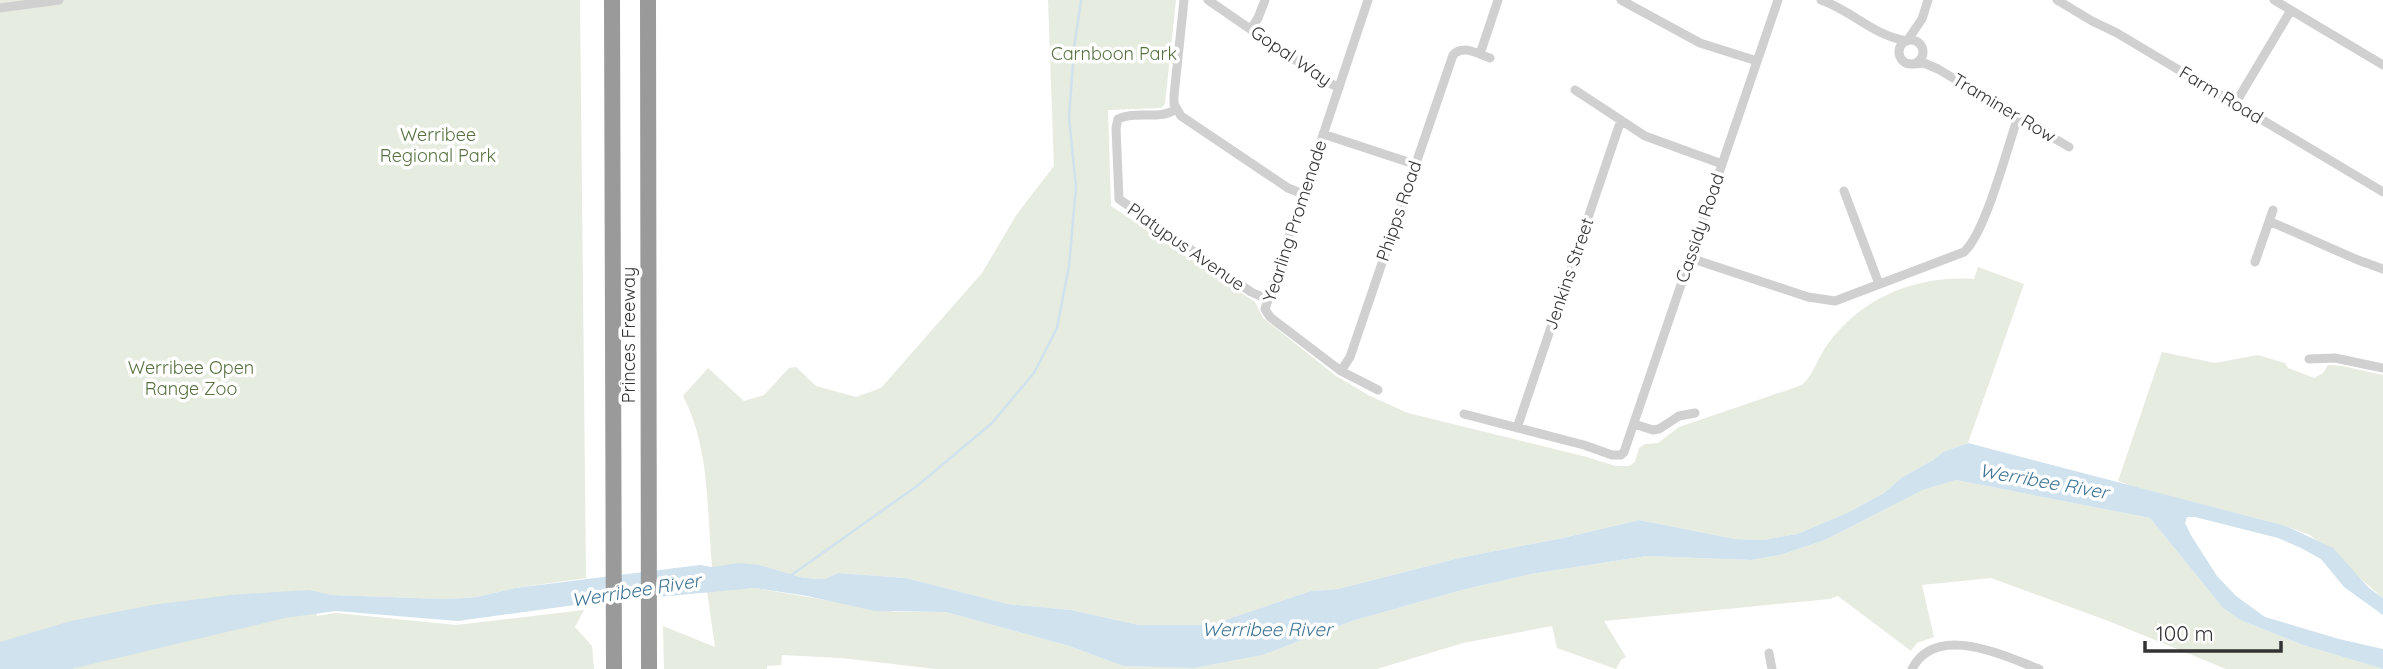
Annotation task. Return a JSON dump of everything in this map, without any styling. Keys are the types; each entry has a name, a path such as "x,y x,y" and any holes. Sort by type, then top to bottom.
{"highway":[{"name":"Princes Freeway","path":"612,0 614,669"},
{"name":"Princes Freeway","path":"648,0 649,669"}],"street":[{"path":"0,8 59,0"},
{"path":"1184,0 1174,96 1176,109 1181,116 1289,188 1303,194"},
{"name":"Gopal Way","path":"1208,0 1326,82 1339,88"},
{"path":"1251,29 1265,0"},
{"name":"Yearling Promenade","path":"1368,0 1265,309 1270,317 1341,371 1378,390"},
{"path":"1490,58 1480,54 1498,0"},
{"path":"1621,0 1700,43 1757,61"},
{"name":"Cassidy Road","path":"1517,428 1612,454 1621,454 1626,448 1778,0"},
{"path":"1821,0 1884,35 1914,41 1922,48"},
{"path":"1899,55 1900,46 1907,41 1922,19 1928,0"},
{"name":"Farm Road","path":"2057,0 2383,192"},
{"path":"2274,0 2383,65"},
{"path":"2235,104 2291,10"},
{"path":"1884,35 1905,63 1914,64 1921,58 1922,19"},
{"name":"Traminer Row","path":"1922,48 1938,69"},
{"name":"Phipps Road","path":"1341,371 1350,357 1450,61 1457,51 1462,49 1480,54"},
{"name":"Traminer Row","path":"1914,64 1923,63 1938,69 2069,147"},
{"path":"1575,90 1644,136 1722,164"},
{"name":"Platypus Avenue","path":"1176,109 1162,115 1126,116 1118,120 1116,128 1119,199 1251,292 1267,299"},
{"path":"1690,258 1823,301 1835,301 1964,252 1981,226 2018,117"},
{"name":"Jenkins Street","path":"1517,428 1621,120"},
{"path":"1323,134 1415,164"},
{"path":"1844,191 1879,284"},
{"path":"2255,262 2273,210"},
{"path":"2269,221 2383,269"},
{"path":"2308,359 2335,358 2383,368"},
{"path":"1634,425 1659,429 1679,416 1695,413"},
{"path":"1464,414 1517,428"},
{"path":"1912,669 1922,655 1932,649 1965,645 1981,647 2039,669"},
{"path":"1769,653 1772,669"}],"green space":[{"path":"0,0 580,0 586,578 515,588 477,597 446,599 332,595 310,591 317,616 336,613 456,625 584,610 575,627 592,646 594,669 0,669"},
{"name":"Carnboon Park","path":"1048,0 1176,0 1165,104 1161,108 1108,110 1111,206 1255,302 1263,318 1336,376 1370,396 1408,413 1615,466 1629,466 1635,462 1639,448 1645,444 1658,443 1679,427 1802,385 1842,328 1857,313 1874,302 1912,285 1974,279 1978,267 2024,284 1968,443 1943,452 1901,478 1884,493 1847,513 1797,534 1763,540 1735,539 1639,520 1459,558 1338,589 1311,591 1210,625 1139,625 1071,610 1008,604 906,578 838,573 825,579 816,579 760,565 712,567 703,458 692,416 683,396 708,368 744,401 764,395 789,368 796,367 816,386 856,397 881,388 982,273 1017,214 1054,166"},
{"path":"2162,352 2215,363 2258,355 2285,363 2288,368 2314,378 2323,373 2328,365 2383,375 2383,598 2310,535 2286,526 2118,481"},
{"path":"1956,480 2150,518 2223,608 2240,620 2303,645 2383,669 2226,669 2111,622 1991,578 1922,585 1934,637 1917,643 1911,651 1838,596 1830,599 1604,621 1626,657 1616,669 1557,648 1552,626 1463,643 1377,669 936,669 841,658 782,655 781,665 767,666 767,669 664,669 663,626 715,647 707,591 755,588 896,612 946,612 1069,646 1123,666 1194,668 1263,655 1352,621 1531,574 1647,556 1751,560 1780,555 1825,540 1923,490"}],"water":[{"name":"Werribee River","path":"1968,443 2286,526 2333,548 2369,588 2383,598 2383,615 2344,587 2321,559 2301,548 2278,538 2195,517 2187,517 2185,523 2217,576 2236,596 2265,617 2383,649 2383,669 2303,645 2240,620 2223,608 2150,518 1956,480 1923,490 1825,540 1780,555 1751,560 1647,556 1531,574 1352,621 1263,655 1194,668 1123,666 1069,646 946,612 875,611 755,588 582,604 458,621 336,611 285,618 71,669 0,669 0,642 71,621 152,605 230,595 309,590 332,595 446,599 477,597 515,588 700,565 712,567 739,563 760,565 816,579 825,579 838,573 906,578 1008,604 1071,610 1139,625 1210,625 1311,591 1338,589 1459,558 1639,520 1735,539 1763,540 1797,534 1847,513 1884,493 1901,478 1943,452"}],"waterway":[{"path":"790,576 917,486 992,423 1034,373 1057,328 1069,266 1076,187 1069,117 1081,0"}],"park label":[{"name":"Werribee Regional Park","path":"438,145"},
{"name":"Werribee Open Range Zoo","path":"191,378"}]}
